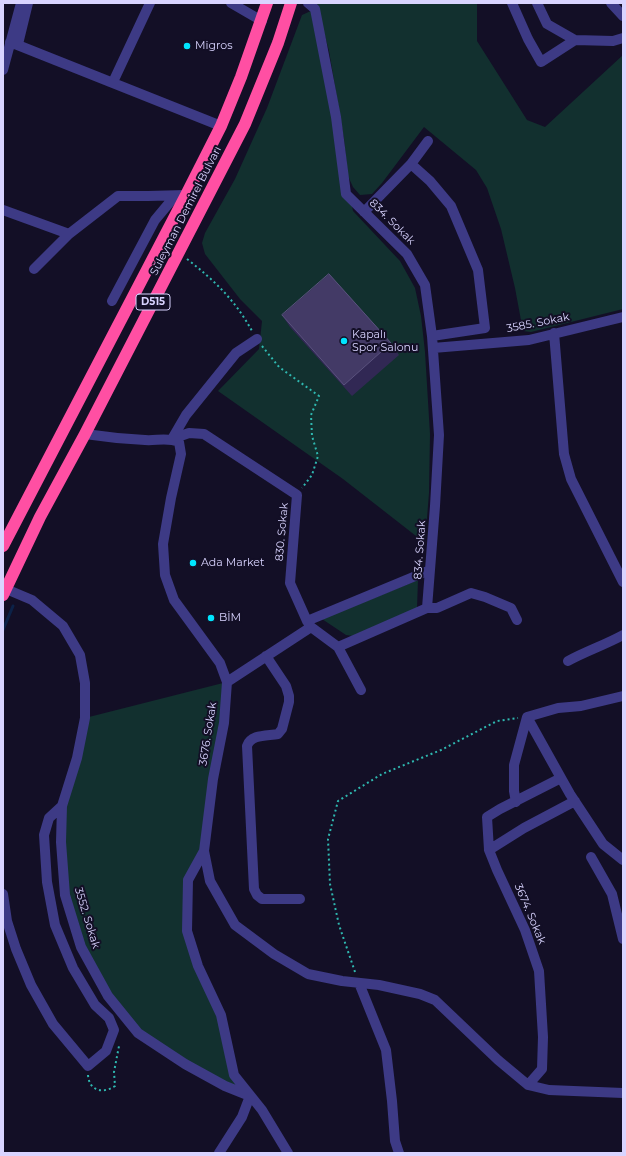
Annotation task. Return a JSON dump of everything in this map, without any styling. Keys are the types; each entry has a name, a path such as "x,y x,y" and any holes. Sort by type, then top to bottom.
{"highway":[{"name":"Süleyman Demirel Bulvarı","path":"3,546 181,195 221,126 262,21 267,3"},
{"name":"Süleyman Demirel Bulvarı","path":"4,592 40,517 85,434 245,124 278,43 291,3"}],"street":[{"path":"14,43 21,3"},
{"path":"3,70 28,3"},
{"path":"112,82 150,3"},
{"path":"231,3 262,21"},
{"name":"834. Sokak","path":"308,3 315,9 336,117 346,194 407,254 425,285 432,336 439,435 428,608"},
{"path":"512,3 528,39 542,62 575,40"},
{"path":"537,3 546,24 575,40 613,41 623,38"},
{"path":"611,3 623,16"},
{"path":"14,43 221,126"},
{"path":"364,212 411,164 428,141"},
{"path":"411,164 430,181 451,206 478,270 485,328 432,336"},
{"path":"34,269 69,234 118,196 181,195"},
{"path":"112,301 155,220 181,195"},
{"path":"3,210 69,234"},
{"name":"3585. Sokak","path":"433,348 529,340 623,317"},
{"path":"554,334 564,454 571,479 623,582"},
{"path":"85,434 147,440 172,439 186,415 236,353 257,339"},
{"name":"830. Sokak","path":"172,439 189,433 204,434 297,495 290,583 309,624 338,647 361,690"},
{"name":"3676. Sokak","path":"172,439 179,442 181,454 163,544 165,574 174,600 220,663 227,682 224,723 213,779 204,851 210,881 236,925 274,954 308,974 358,983 379,985 420,994 435,1000 498,1060 528,1085"},
{"path":"227,682 266,656 309,624 430,570"},
{"name":"3552. Sokak","path":"4,592 32,600 63,626 80,654 85,683 85,718 78,758 62,806 61,842 65,895 81,947 108,996 138,1033 185,1064 225,1086 250,1096 262,1110 288,1153"},
{"path":"338,647 428,608 437,608 471,593 485,597 510,608 517,620"},
{"path":"568,661 610,643 623,635"},
{"path":"266,656 286,686 288,702 282,729 278,734 255,737 250,739 247,746 254,889 257,895 262,899 300,899"},
{"path":"527,717 558,708 581,706 623,696"},
{"path":"527,717 570,794 603,844 622,858"},
{"path":"516,802 514,791 514,765 527,717"},
{"path":"489,850 488,817 500,809 561,778"},
{"path":"489,850 524,828 576,801"},
{"path":"3,894 7,921 16,949 31,985 53,1024 88,1066 106,1051 114,1030 109,1018 95,1005 73,968 55,925 47,882 44,835 49,818 62,806"},
{"name":"3674. Sokak","path":"489,850 525,930 539,971 543,1037 542,1069 528,1085"},
{"path":"204,851 188,880 187,931 198,966 221,1015 234,1075 250,1096 242,1117 219,1153"},
{"path":"591,857 612,894 623,939"},
{"path":"193,870 208,871"},
{"path":"358,983 386,1050 395,1141 399,1153"},
{"path":"528,1085 549,1090 623,1093"}],"path":[{"path":"185,258 211,278 231,299 244,316 257,339 279,367 319,396 311,415 312,436 318,456 312,475 297,495"},
{"path":"358,983 339,925 330,884 328,838 338,801 382,774 441,750 497,720 527,717"},
{"path":"88,1066 90,1068 88,1076 89,1082 94,1088 103,1091 109,1090 115,1086 114,1072 120,1043"}],"green space":[{"path":"316,3 477,3 477,41 527,120 545,127 623,55 623,309 531,332 523,331 515,288 501,229 487,188 476,170 424,127 372,194 360,195 353,187 348,176 344,139 329,51"},
{"path":"315,9 353,211 400,261 415,288 421,316 425,352 430,434 429,493 425,543 343,479 218,391 259,349 262,321 240,299 205,254 202,243 205,233 235,179 267,108 302,15"},
{"path":"418,580 417,608 353,636 346,635 322,619"},
{"path":"227,682 204,851 188,880 187,931 221,1015 234,1075 250,1096 138,1033 81,947 65,895 62,806 85,718"}],"building":[{"name":"Kapalı Spor Salonu","path":"329,274 391,343 344,385 282,315"}],"waterway":[{"path":"3,630 13,606"}],"place":[{"name":"Migros","path":"187,46"},
{"name":"Kapalı Spor Salonu","path":"344,341"},
{"name":"Ada Market","path":"193,563"},
{"name":"BİM","path":"211,618"}]}
